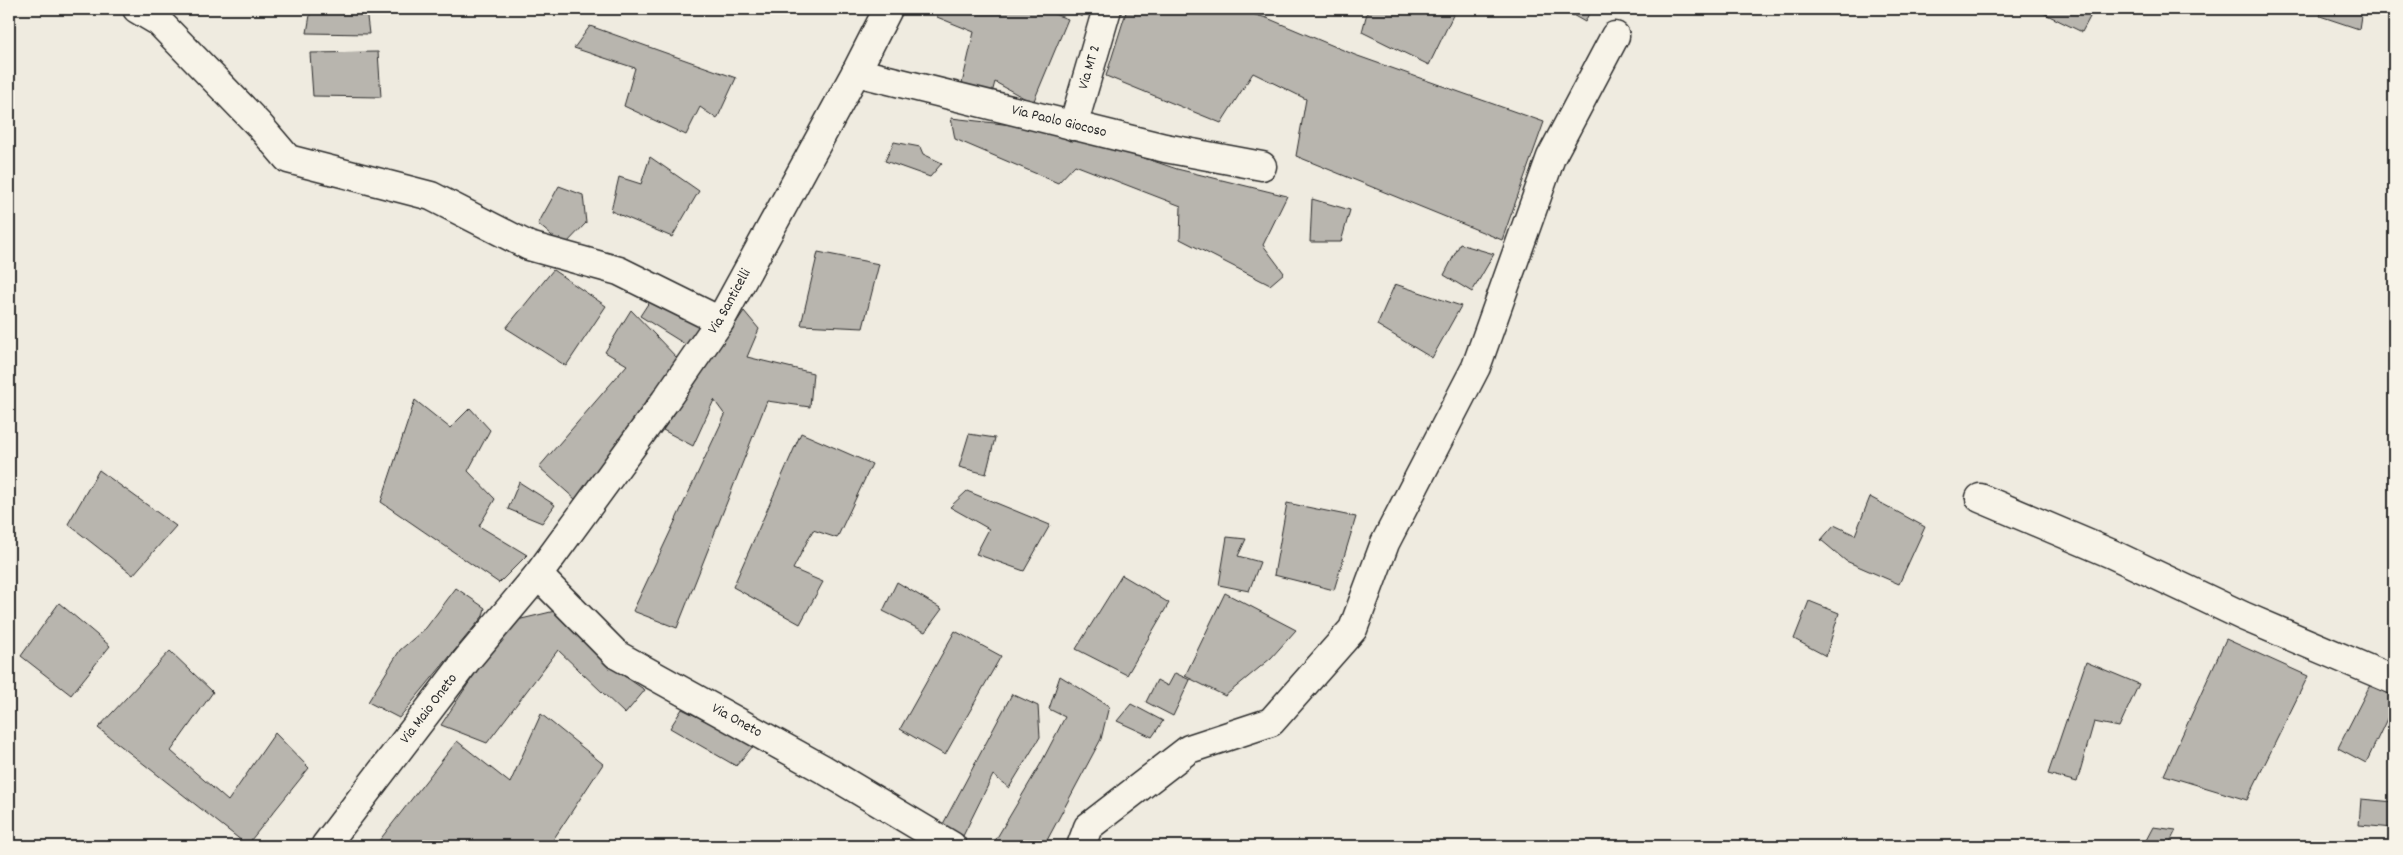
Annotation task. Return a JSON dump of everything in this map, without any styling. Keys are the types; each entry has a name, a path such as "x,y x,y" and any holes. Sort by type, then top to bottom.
{"street":[{"path":"137,9 159,22 259,124 288,159 431,196 529,246 619,271 720,320"},
{"name":"Via Santicelli","path":"538,575 665,401 720,320 856,72 888,9"},
{"name":"Via MT 2","path":"1073,126 1107,9"},
{"path":"1081,846 1088,827 1188,749 1271,722 1353,630 1385,543 1476,367 1551,157 1615,36"},
{"name":"Via Paolo Giocoso","path":"856,72 1165,148 1262,166"},
{"path":"1980,498 2112,554 2242,616 2394,680"},
{"name":"Via Maio Oneto","path":"326,846 466,662 538,575"},
{"name":"Via Oneto","path":"538,575 617,655 823,769 952,846"}],"building":[{"path":"311,9 366,9 369,34 307,33"},
{"path":"937,9 1040,9 1068,19 1033,103 995,82 992,93 961,88 974,32 937,17"},
{"path":"1067,9 1077,9 1084,12 1082,17"},
{"path":"1127,9 1233,9 1267,18 1355,55 1544,122 1502,240 1296,156 1306,99 1253,73 1221,123 1106,76"},
{"path":"1368,9 1456,9 1429,65 1362,32"},
{"path":"1562,9 1591,9 1585,22"},
{"path":"2040,9 2087,9 2090,17 2082,32 2039,11"},
{"path":"2323,9 2362,9 2359,29 2320,16"},
{"path":"590,26 736,78 717,119 700,107 686,135 624,106 635,68 574,48"},
{"path":"378,52 381,97 313,96 310,53"},
{"path":"951,118 1064,131 1177,169 1287,196 1263,245 1284,273 1270,285 1180,239 1181,206 1075,165 1058,183 955,139"},
{"path":"894,142 920,147 923,154 942,163 930,177 885,161"},
{"path":"650,157 699,191 672,237 611,211 619,177 641,184"},
{"path":"559,186 583,195 586,223 564,246 538,224"},
{"path":"1312,199 1350,210 1341,242 1310,242"},
{"path":"1460,244 1494,254 1472,292 1444,275"},
{"path":"818,252 879,264 863,328 801,325"},
{"path":"553,270 606,306 566,366 506,328"},
{"path":"1395,284 1461,306 1432,358 1377,325"},
{"path":"655,293 703,321 696,351 640,316"},
{"path":"631,310 679,360 576,500 539,467 627,365 605,352"},
{"path":"744,311 759,329 747,357 813,373 810,407 767,401 677,628 633,611 725,415 714,400 693,446 663,430"},
{"path":"415,400 450,428 470,408 490,430 468,471 495,499 479,526 527,555 499,583 381,502"},
{"path":"801,433 872,464 837,538 813,530 793,569 823,582 800,624 733,587"},
{"path":"969,434 995,438 986,474 959,467"},
{"path":"99,470 176,526 133,575 68,524"},
{"path":"519,482 555,505 542,523 508,509"},
{"path":"967,491 1050,525 1024,571 976,554 989,529 950,507"},
{"path":"1870,497 1925,527 1899,584 1846,561 1821,540 1834,525 1855,535"},
{"path":"1287,503 1356,517 1334,590 1274,575"},
{"path":"1227,537 1246,539 1238,556 1260,562 1249,591 1219,585"},
{"path":"1122,575 1169,603 1127,675 1076,649"},
{"path":"897,582 942,609 925,632 883,611"},
{"path":"456,588 485,608 483,616 399,718 368,702 400,650 426,628"},
{"path":"1225,593 1296,630 1271,658 1225,696 1185,676"},
{"path":"1809,601 1839,613 1826,656 1794,639"},
{"path":"59,603 110,646 71,695 21,656"},
{"path":"559,610 611,667 645,690 625,714 558,650 487,743 441,725 509,622"},
{"path":"955,631 1001,656 945,755 900,729"},
{"path":"2226,639 2308,676 2247,800 2164,775"},
{"path":"170,651 213,692 171,751 228,801 275,733 309,768 247,845 98,728"},
{"path":"2086,662 2139,684 2119,727 2094,722 2077,782 2048,774"},
{"path":"1175,673 1190,680 1173,716 1146,702 1157,680 1168,686"},
{"path":"1060,676 1109,706 1101,739 1044,846 992,846 1040,765 1065,717 1049,709"},
{"path":"2370,685 2394,697 2394,704 2366,763 2338,748"},
{"path":"1012,694 1038,706 1040,737 1009,788 993,775 963,836 943,824"},
{"path":"1131,704 1163,721 1152,737 1117,721"},
{"path":"682,709 754,745 736,766 670,728"},
{"path":"541,714 603,764 549,846 375,846 457,741 510,783"},
{"path":"2361,799 2394,802 2394,828 2359,825"},
{"path":"2153,827 2176,830 2168,846 2143,846"}]}
